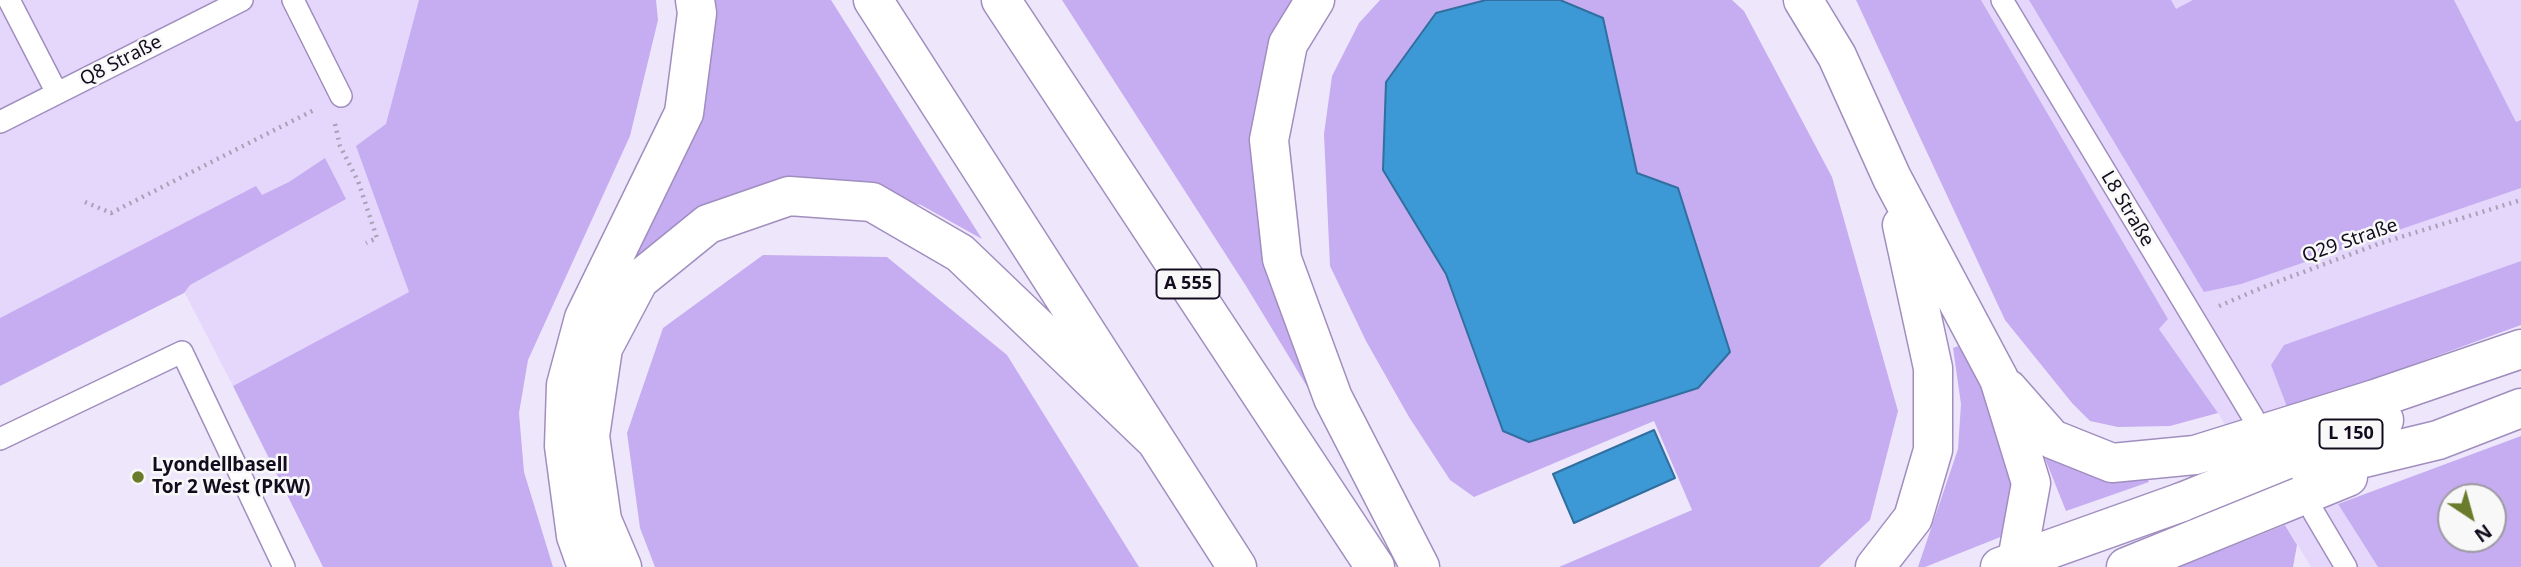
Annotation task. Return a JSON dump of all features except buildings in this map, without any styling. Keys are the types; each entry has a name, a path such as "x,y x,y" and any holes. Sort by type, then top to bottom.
{"main road":[{"path":"587,567 576,536 564,446 566,385 584,318 684,113 697,13 695,0"},
{"path":"873,0 1237,567"},
{"name":"A 555","path":"1002,0 1375,567"},
{"path":"1315,0 1287,44 1269,140 1282,259 1333,398 1420,567"},
{"path":"1803,0 1837,56 1892,178 1998,379 2031,483 2009,564"},
{"path":"1875,567 1913,518 1933,450 1933,368 1892,178"},
{"path":"622,567 602,520 590,436 603,348 639,280 648,272 708,224 789,196 872,202 960,253 1153,438"},
{"path":"1998,379 2052,439 2112,463 2195,455 2375,400 2521,349"},
{"name":"L 150","path":"2009,564 2182,502 2521,365"},
{"name":"L 150","path":"2182,502 2438,440 2521,408"},
{"path":"2126,567 2438,440"}],"lane":[{"path":"9,0 57,93"},
{"name":"Q8 Straße","path":"0,122 242,0"},
{"path":"293,0 341,96"},
{"name":"L8 Straße","path":"2002,0 2253,417"},
{"path":"0,439 182,352 284,567"},
{"path":"2314,513 2346,567"}],"path":[{"path":"85,202 111,213 317,109"},
{"path":"341,146 358,181 377,238 366,243"},
{"name":"Q29 Straße","path":"2193,318 2266,285 2378,244 2521,200"}],"shaded area":[{"path":"0,0 454,0 409,292 233,386 177,278 0,369"},
{"path":"419,0 656,0 658,20 630,136 528,360 519,413 524,472 553,567 323,567 233,386 409,292 356,146 386,124"},
{"path":"711,0 831,0 982,239 921,205 813,180 620,275"},
{"path":"1062,0 1296,0 1258,109 1328,421 1246,286"},
{"path":"1380,0 1486,0 1436,13 1383,170 1446,274 1503,431 1637,173 1603,18 1560,0 1732,0 1744,11 1832,177 1898,411 1870,520 1819,567 1559,567 1692,510 1654,421 1474,497 1450,480 1409,417 1366,341 1330,266 1324,134 1332,76 1359,23"},
{"path":"1856,0 1981,0 2168,319 2159,329 2218,413 2170,426 2118,427 2090,421 2072,403 2005,320"},
{"path":"1981,0 2521,0 2521,261 2284,345 2271,365 2287,407 2338,504 2378,567 2311,567 2218,413 2159,329 2168,319"},
{"path":"2029,0 2171,0 2176,9 2193,0 2454,0 2516,122 2521,120 2521,188 2241,284 2204,292"},
{"path":"325,158 346,199 190,285 184,293 0,386 0,318 256,186 262,195 289,182"},
{"path":"763,255 887,257 1007,355 1139,567 655,567 640,528 627,433 663,328"},
{"path":"2521,261 2521,325 2330,395 2287,407 2271,365 2284,345"},
{"path":"1958,346 1970,362 2003,435 2014,472 2003,536 1925,567 1918,567 1958,449 1961,404 1953,348"},
{"path":"2521,436 2521,567 2378,567 2338,504"},
{"path":"2044,456 2080,472 2147,478 2149,482 2066,511"},
{"path":"2285,525 2297,545 2293,567 2179,567"}],"water":[{"path":"1486,0 1560,0 1603,18 1637,173 1678,188 1730,352 1698,388 1529,442 1503,431 1446,274 1383,170 1386,82 1436,13"},
{"path":"1654,430 1675,478 1574,523 1553,474"}],"place":[{"name":"Lyondellbasell Tor 2 West (PKW)","path":"138,477"}]}
